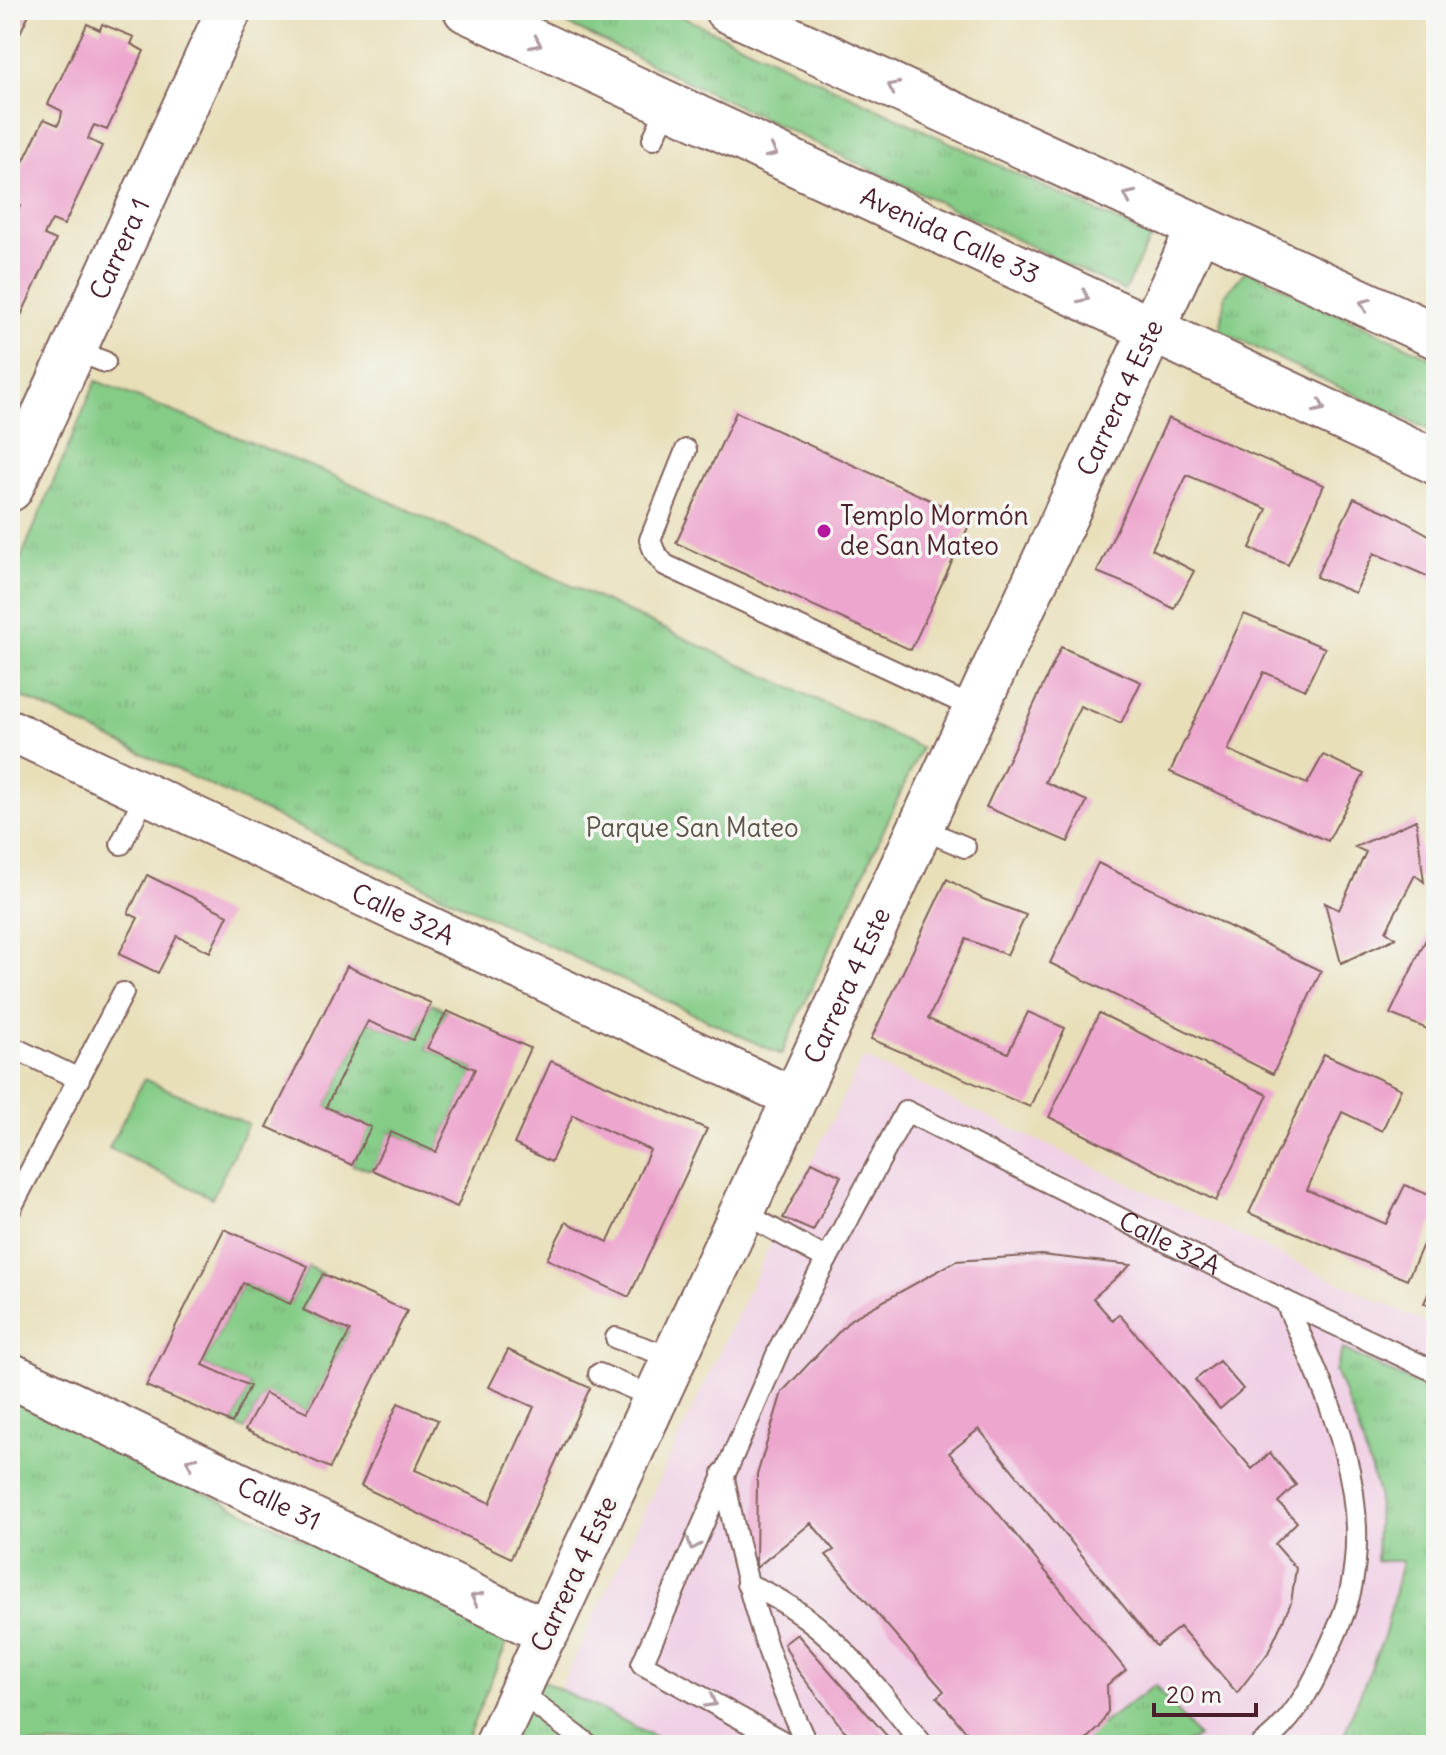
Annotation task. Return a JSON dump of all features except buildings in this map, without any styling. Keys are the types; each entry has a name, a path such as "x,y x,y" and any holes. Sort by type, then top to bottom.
{"street":[{"name":"Carrera 1","path":"10,489 89,356 229,10"},
{"name":"Avenida Calle 33","path":"466,10 661,122 1152,328 1436,462"},
{"path":"727,10 1436,336"},
{"name":"Carrera 4 Este","path":"495,1745 1199,228"},
{"name":"Calle 32A","path":"10,730 794,1098"},
{"name":"Calle 31","path":"10,1375 547,1632"}],"lane":[{"path":"686,450 650,540 655,553 665,565 976,709"},
{"path":"121,844 146,793"},
{"path":"920,828 965,847"},
{"path":"10,1210 123,993"},
{"path":"10,1046 79,1079"},
{"name":"Calle 32A","path":"827,1259 906,1111 1285,1301 1436,1372"},
{"path":"742,1212 827,1259 781,1345 642,1664 789,1745"},
{"path":"1261,1745 1280,1731 1319,1672 1351,1588 1356,1536 1351,1468 1324,1389 1285,1301"},
{"path":"616,1338 674,1358"},
{"path":"599,1374 655,1398"},
{"path":"723,1473 737,1547 765,1643 807,1745"},
{"path":"747,1584 775,1596 827,1633 923,1745"},
{"path":"520,1693 589,1745"}],"shaded area":[{"path":"863,1058 1436,1328 1436,1745 672,1745 560,1689 783,1218"}],"green space":[{"path":"538,10 668,10 1151,237 1124,291"},
{"path":"1246,270 1436,360 1436,433 1220,331 1226,294"},
{"name":"Parque San Mateo","path":"96,381 335,476 921,748 781,1055 10,691 10,584"},
{"path":"431,1003 447,1011 427,1048 475,1069 436,1152 392,1132 372,1170 352,1165 370,1127 326,1107 368,1021 413,1040"},
{"path":"144,1079 248,1124 212,1198 109,1148"},
{"path":"308,1266 323,1274 304,1311 350,1331 307,1412 265,1393 245,1430 232,1423 250,1386 203,1365 243,1283 290,1304"},
{"path":"1343,1349 1436,1394 1436,1745 1330,1745 1344,1734 1385,1634 1402,1561 1376,1561 1378,1494 1359,1431 1335,1371"},
{"path":"10,1400 509,1638 464,1745 10,1745"},
{"path":"535,1677 672,1745 504,1745"},
{"path":"1155,1685 1198,1737 1182,1745 1073,1745"}],"place":[{"name":"Templo Mormón de San Mateo","path":"824,531"}]}
